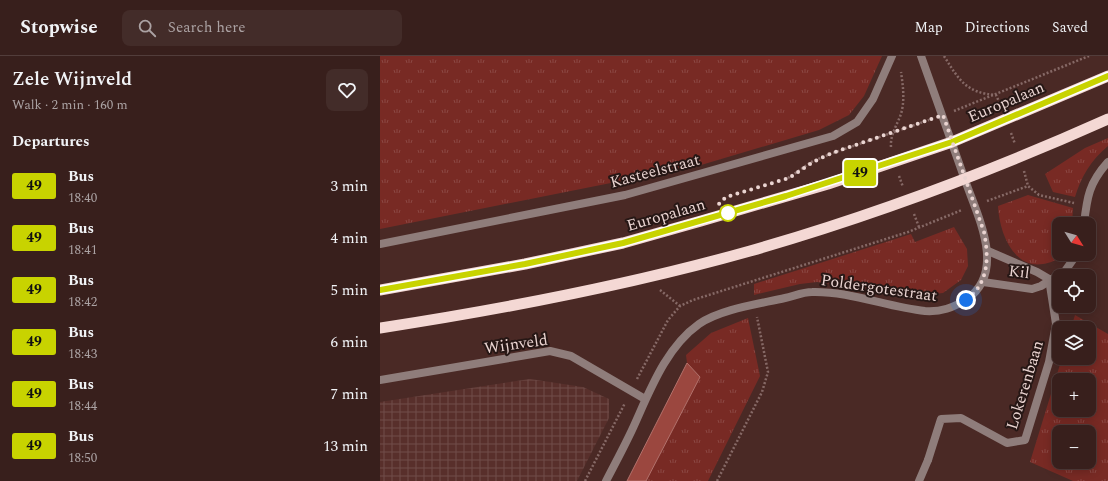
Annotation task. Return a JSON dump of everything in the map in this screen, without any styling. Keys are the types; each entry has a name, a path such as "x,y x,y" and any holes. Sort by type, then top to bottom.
{"highway":[{"name":"Europalaan","path":"380,290 525,264 623,243 828,184 952,142 1108,76"},
{"path":"380,328 540,300 643,279 750,251 821,229 965,180 1108,119"}],"street":[{"name":"Kasteelstraat","path":"380,244 624,195 833,136 858,122 874,99 892,56"},
{"path":"921,56 984,232 988,251 983,282"},
{"path":"1085,217 1088,193 1093,180 1108,162"},
{"name":"Kil","path":"988,251 1037,272 1049,279"},
{"name":"Kil","path":"983,282 1032,289 1041,286 1049,279 1065,271 1072,261"},
{"name":"Lokerenbaan","path":"919,481 928,460 941,419 961,418 1007,443 1025,440 1049,362 1056,324 1049,279"},
{"name":"Poldergotestraat","path":"606,481 668,357 686,336 700,324 719,315 754,305 811,292 833,294 923,311 941,312 959,305 972,295 983,282"},
{"name":"Wijnveld","path":"380,380 550,351 571,356 646,399"}],"path":[{"path":"782,180 789,178 813,162 832,153 996,95 1089,56"},
{"path":"717,481 762,392 768,372 749,284 908,232 1028,186 1039,194 1086,206"},
{"path":"643,279 680,306"}],"shaded area":[{"path":"687,363 700,377 646,481 627,481"},
{"path":"530,379 583,387 609,399 609,418 577,481 380,481 380,402"}],"green space":[{"path":"380,56 882,56 864,96 849,115 819,130 701,165 380,229"},
{"path":"1108,138 1108,146 1087,169 1075,197 1053,192 1045,174 1085,148"},
{"path":"1028,195 1073,208 1072,217 1052,217 1052,261 1054,261 1043,264 1032,264 1015,254 1009,246 1001,226 998,206"},
{"path":"954,227 967,249 968,266 961,280 943,293 924,295 817,282 800,284 754,295 754,284 911,234 915,242"},
{"path":"1075,315 1085,321 1073,321"},
{"path":"748,318 760,376 708,481 646,481 700,377 687,363 686,355 711,333"},
{"path":"1096,327 1108,334 1108,481 1073,481 1030,462 1052,390 1052,417 1096,417 1096,373 1057,373 1060,365 1096,365"}],"bus line":[{"name":"49","path":"380,290 421,284 525,264 623,243 828,184 952,142 1108,76"}],"route":[{"path":"728,213 718,205 726,197 789,178 813,162 832,153 943,115 984,232 988,251 987,265 983,282 966,300"}]}
